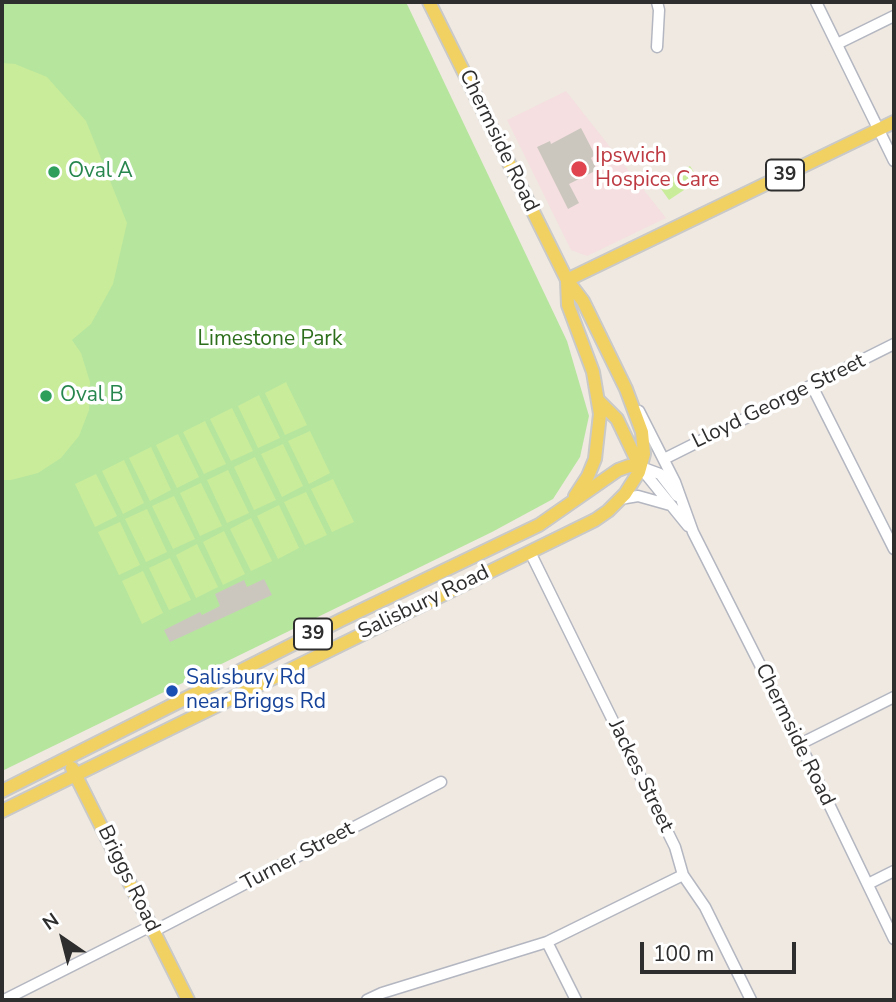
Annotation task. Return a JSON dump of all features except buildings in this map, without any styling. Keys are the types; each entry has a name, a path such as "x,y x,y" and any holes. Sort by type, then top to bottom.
{"main road":[{"name":"Chermside Road","path":"429,2 567,280 583,301 626,389"},
{"name":"39","path":"567,280 894,122"},
{"name":"Chermside Road","path":"567,280 568,305 593,372 598,399 617,419 640,467"},
{"name":"Salisbury Road","path":"2,811 595,520 631,486 644,454 642,432 626,389"},
{"name":"Salisbury Road","path":"559,513 583,486 595,459 600,429 598,399"},
{"name":"Salisbury Road","path":"2,791 341,620 522,534 559,513 607,477 629,466 640,467"},
{"path":"522,534 530,552"},
{"name":"Briggs Road","path":"67,758 188,1000"}],"street":[{"path":"657,2 657,47"},
{"path":"816,2 894,161"},
{"path":"836,44 894,16"},
{"name":"Lloyd George Street","path":"664,459 894,344"},
{"path":"812,386 894,549"},
{"name":"Chermside Road","path":"626,389 664,459 678,507 800,744 894,939"},
{"name":"Chermside Road","path":"640,467 678,507"},
{"path":"620,499 638,496 678,507"},
{"name":"Jackes Street","path":"530,552 675,847 683,875 705,907 751,1000"},
{"path":"800,744 894,697"},
{"name":"Turner Street","path":"4,1000 441,782"},
{"path":"868,884 894,871"},
{"path":"367,1000 547,942 683,875"},
{"path":"547,942 576,1000"}],"shaded area":[{"name":"Ipswich Hospice Care","path":"566,91 666,218 587,256 571,250 507,120"}],"green space":[{"name":"Limestone Park","path":"2,2 406,2 567,341 589,416 580,457 553,499 492,532 2,771"},
{"name":"Oval A","path":"2,63 15,64 47,77 86,121 127,223 113,284 91,324 72,340 81,353 90,382 89,410 79,436 61,458 38,473 11,480 2,480"},
{"path":"690,166 699,180 669,200 659,186"},
{"path":"286,382 307,425 285,435 265,393"},
{"path":"259,395 280,438 258,448 238,406"},
{"path":"232,408 253,451 231,461 210,419"},
{"path":"205,421 226,464 204,474 183,432"},
{"path":"310,431 330,473 309,484 288,441"},
{"path":"178,434 199,477 177,488 156,445"},
{"path":"283,444 303,486 282,497 261,454"},
{"path":"151,447 171,490 150,501 129,458"},
{"path":"255,457 276,500 254,510 234,467"},
{"path":"124,460 144,503 123,514 102,471"},
{"path":"228,470 249,513 227,523 207,480"},
{"path":"96,474 117,516 95,527 75,484"},
{"path":"333,479 354,522 332,532 311,489"},
{"path":"201,483 222,526 200,536 180,493"},
{"path":"306,492 327,535 305,545 284,502"},
{"path":"174,496 195,539 173,549 152,506"},
{"path":"279,505 299,548 278,559 257,516"},
{"path":"147,509 167,552 146,562 125,519"},
{"path":"251,518 272,561 251,571 230,529"},
{"path":"120,522 140,565 119,575 98,532"},
{"path":"224,531 245,574 223,585 203,542"},
{"path":"197,544 218,587 196,598 176,555"},
{"path":"170,558 191,600 169,610 149,568"},
{"path":"143,571 163,613 142,624 122,581"}],"place":[{"name":"Ipswich Hospice Care","path":"579,169"},
{"name":"Oval A","path":"54,172"},
{"name":"Oval B","path":"46,396"},
{"name":"Salisbury Rd near Briggs Rd","path":"172,691"}]}
